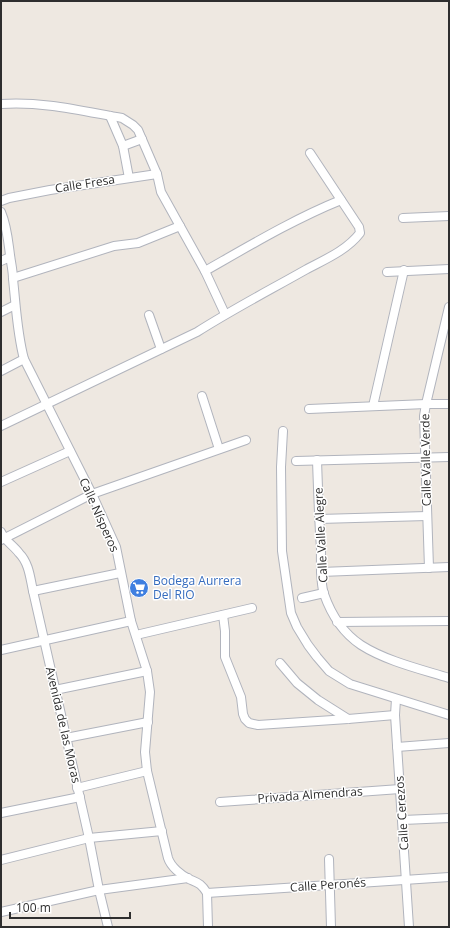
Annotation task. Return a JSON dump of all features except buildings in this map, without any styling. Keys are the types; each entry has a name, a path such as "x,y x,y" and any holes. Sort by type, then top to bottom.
{"street":[{"path":"1,104 43,104 122,118 138,130 157,174 160,192 206,271 225,314"},
{"name":"Calle Fresa","path":"1,201 50,190 130,178 123,146 110,116"},
{"path":"123,146 142,139"},
{"path":"1,426 197,332 225,314 344,249 358,236 360,233 359,227 310,152"},
{"path":"130,178 157,174"},
{"path":"206,271 240,251 341,200"},
{"name":"Calle Nísperos","path":"1,212 6,226 20,345 24,359 92,494 116,547 120,573 131,621 147,671 150,692 145,752 147,771 169,862 188,878 202,885 207,893"},
{"path":"403,218 449,216"},
{"path":"13,278 114,246 138,243 180,226"},
{"path":"1,261 10,256"},
{"path":"387,272 449,269"},
{"path":"373,406 404,270"},
{"path":"1,312 15,305"},
{"name":"Calle Valle Verde","path":"429,568 424,416 449,308"},
{"path":"149,315 161,349"},
{"path":"1,371 24,359"},
{"path":"202,396 219,449"},
{"path":"309,409 449,404"},
{"path":"283,431 281,467 282,551 291,613 297,627 308,645 329,671 350,684 449,715"},
{"path":"2,537 92,494 246,440"},
{"path":"1,482 70,450"},
{"path":"296,461 449,457"},
{"name":"Calle Valle Alegre","path":"317,460 321,572 324,593 337,622 347,635 377,654 449,678"},
{"path":"320,519 427,516"},
{"name":"Avenida de las Moras","path":"2,537 20,553 30,574 108,927"},
{"path":"321,572 449,567"},
{"path":"33,591 120,573"},
{"path":"302,598 324,593"},
{"path":"136,635 252,608"},
{"path":"223,615 225,631 225,657 241,697 243,714 249,723 258,725 395,715"},
{"path":"1,650 131,621"},
{"path":"337,622 449,621"},
{"path":"280,663 297,682 318,700 348,719"},
{"path":"55,690 147,671"},
{"name":"Calle Cerezos","path":"396,699 395,715 409,927"},
{"path":"66,738 148,722"},
{"path":"397,747 449,743"},
{"path":"77,788 147,771"},
{"name":"Privada Almendras","path":"220,802 400,789"},
{"path":"1,813 80,797"},
{"path":"403,820 449,818"},
{"path":"1,860 89,838 162,831"},
{"path":"329,859 331,927"},
{"name":"Calle Peronés","path":"207,893 449,877"},
{"path":"1,912 99,890 188,878"},
{"path":"207,893 208,927"}],"place":[{"name":"Bodega Aurrera Del RIO","path":"139,588"}]}
